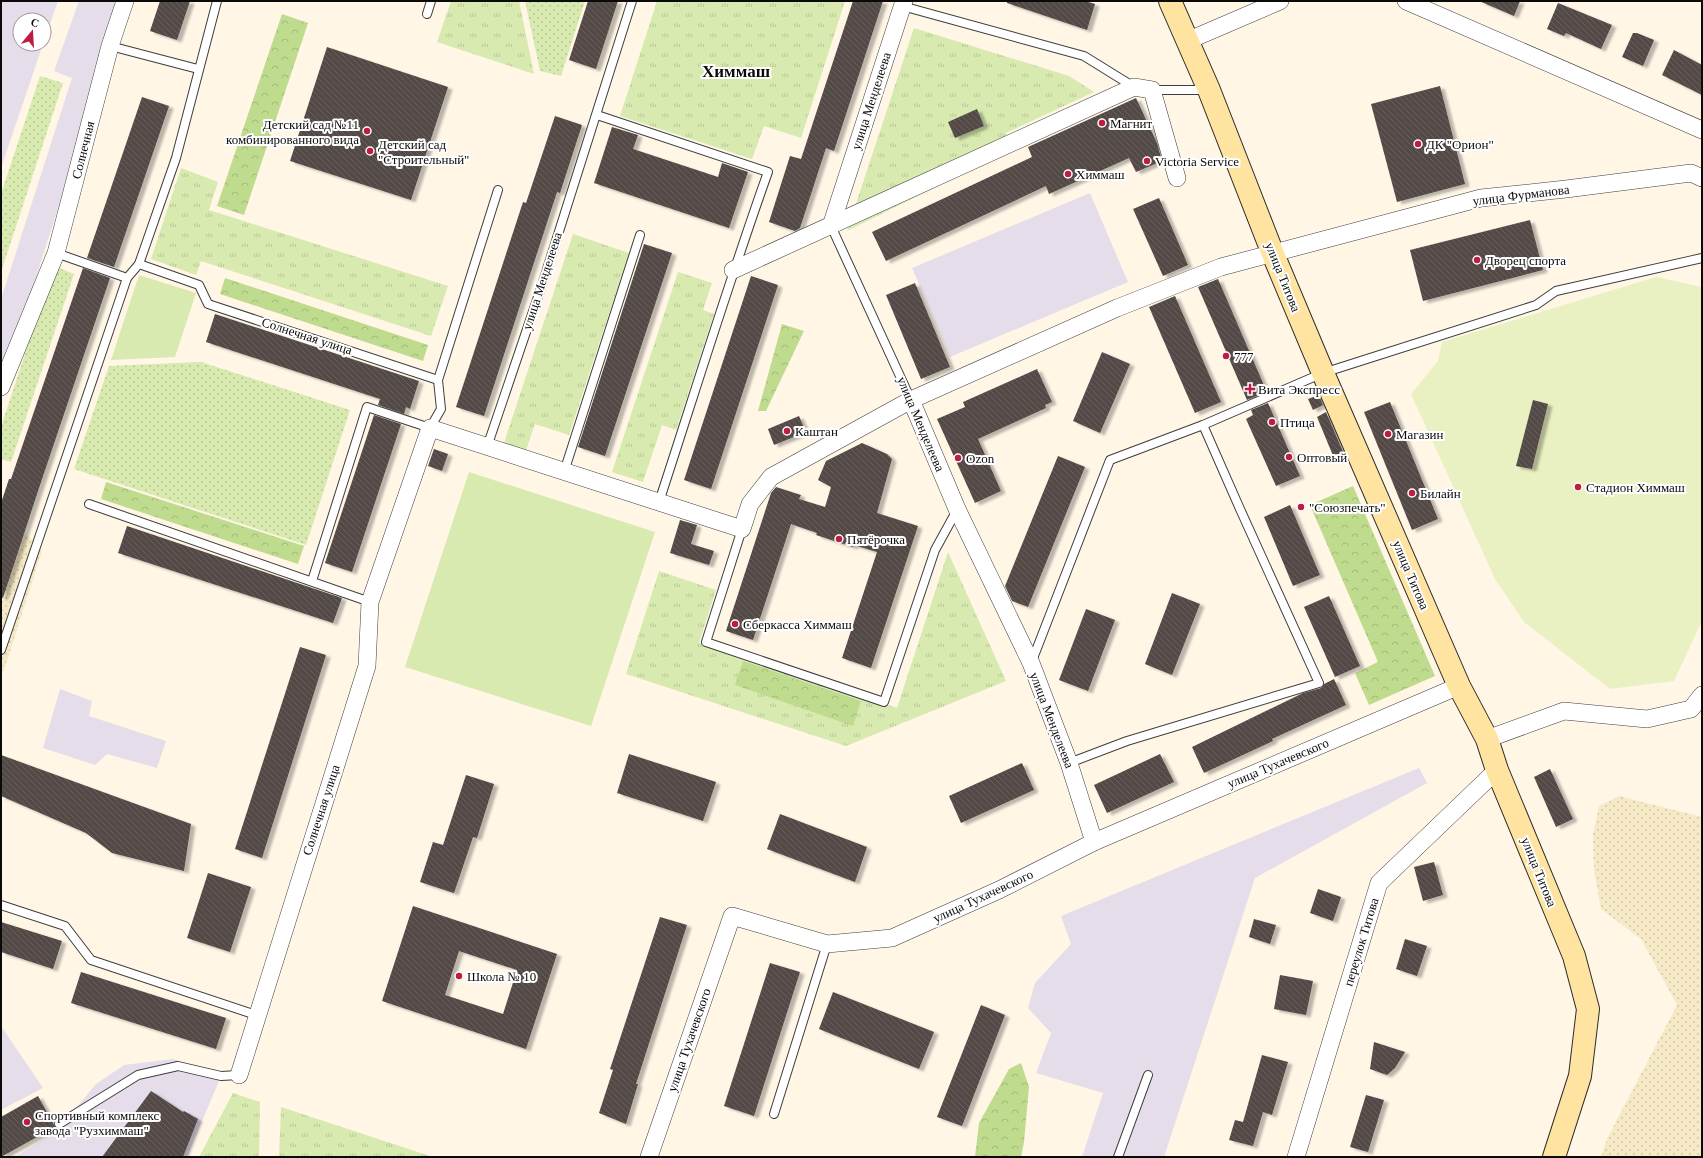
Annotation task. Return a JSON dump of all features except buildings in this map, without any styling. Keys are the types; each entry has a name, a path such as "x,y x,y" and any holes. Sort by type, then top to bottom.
{"street":[{"name":"Солнечная","path":"1,387 56,253 110,46 125,1"},
{"name":"улица Титова","path":"1170,1 1209,90 1273,254 1323,373 1458,686 1487,739 1497,770 1574,956 1588,1009 1580,1076 1554,1157"},
{"path":"1188,41 1280,1"},
{"path":"1406,1 1702,130"},
{"name":"улица Менделеева","path":"832,226 903,3"},
{"path":"733,270 1134,87 1152,90 1177,178"},
{"name":"улица Фурманова","path":"742,529 750,504 771,477 911,400 1117,308 1221,267 1481,198 1691,173 1702,178"},
{"name":"улица Менделеева","path":"911,400 957,510 1031,663 1069,763 1094,842"},
{"path":"430,428 742,529"},
{"name":"Солнечная улица","path":"238,1075 367,666 370,602 430,428"},
{"name":"улица Тухачевского","path":"649,1157 732,916 827,944 892,938 999,890 1094,842 1458,686"},
{"path":"1487,739 1564,711 1647,719 1691,709 1702,695"},
{"name":"переулок Титова","path":"1296,1157 1379,883 1497,770"}],"lane":[{"path":"1,650 127,278 140,264 176,158 198,69 217,1"},
{"path":"427,14 431,1"},
{"name":"улица Менделеева","path":"487,447 543,282 632,1"},
{"path":"903,3 1084,56 1134,87"},
{"path":"110,46 198,69"},
{"path":"1152,90 1209,90"},
{"path":"597,115 768,172 733,270 722,310 659,502"},
{"path":"438,380 498,190"},
{"name":"улица Менделеева","path":"832,226 911,400"},
{"path":"564,472 640,235"},
{"path":"56,253 127,278"},
{"path":"1031,663 1110,460 1204,425 1323,373 1536,305 1556,292 1702,258"},
{"name":"Солнечная улица","path":"140,264 199,285 208,304 438,380 441,409 430,428"},
{"path":"312,581 367,407 430,428"},
{"path":"1069,763 1127,741 1319,683 1240,509 1204,425"},
{"path":"89,504 370,602"},
{"path":"742,529 706,642 884,702 935,550 957,510"},
{"path":"1,905 64,926 91,960 256,1015"},
{"path":"774,1114 827,944"},
{"path":"59,1124 138,1076 178,1066 221,1076 238,1075"},
{"path":"1118,1157 1148,1075"}],"shaded area":[{"path":"1,1 58,1 52,18 52,12 12,12 12,52 40,52 1,168"},
{"path":"79,1 125,1 5,373 1,372 1,299 72,78 54,71"},
{"path":"1090,193 1128,282 950,357 912,268"},
{"path":"1,506 42,551 4,670 1,674"},
{"path":"60,689 92,701 89,716 166,741 157,768 107,754 95,765 43,748"},
{"path":"1419,768 1427,783 1255,878 1164,1157 1082,1157 1103,1093 1036,1073 1051,1033 1028,1008 1035,983 1071,944 1061,916"},
{"path":"1619,796 1702,817 1702,1157 1601,1157 1607,1139 1677,1005 1641,939 1601,909 1594,870 1593,835 1599,806"},
{"path":"1,1026 43,1088 1,1110"},
{"path":"173,1059 221,1076 187,1157 15,1157 58,1130 96,1084 124,1065"}],"green space":[{"path":"451,1 519,1 534,74 437,42"},
{"path":"525,1 585,1 561,76 540,71"},
{"path":"657,1 845,1 801,138 764,126 752,159 620,116"},
{"path":"282,14 308,23 244,215 217,206"},
{"path":"914,28 1069,76 1094,92 1006,133 1013,149 847,231"},
{"path":"40,76 63,83 1,272 1,194"},
{"path":"181,168 218,182 209,210 448,286 431,336 201,261 196,275 151,259"},
{"path":"573,234 629,253 569,435 535,424 525,453 503,446"},
{"path":"54,266 74,274 11,462 1,459 1,427"},
{"path":"678,272 712,283 703,310 714,314 676,430 662,425 643,482 612,472"},
{"path":"139,275 196,293 175,357 111,360"},
{"name":"Стадион Химмаш","path":"1656,277 1702,287 1702,621 1674,681 1610,689 1524,622 1495,579 1411,394 1438,361 1442,342"},
{"path":"225,278 428,345 423,361 220,294"},
{"path":"782,324 804,331 766,411 758,411"},
{"path":"201,362 350,410 306,545 74,469 109,366"},
{"path":"469,472 655,532 591,726 405,667"},
{"path":"106,482 304,546 298,564 101,499"},
{"path":"1353,486 1435,676 1369,705 1355,673 1378,662 1310,505"},
{"path":"948,552 1006,681 846,746 626,674 659,571 716,590 699,643 897,708"},
{"path":"743,661 861,701 853,726 735,685"},
{"path":"1021,1063 1029,1087 1024,1142 1021,1157 975,1157 979,1123 1009,1069"},
{"path":"233,1093 260,1102 259,1157 199,1157"},
{"path":"281,1107 433,1157 279,1157"}],"place":[{"name":"Магнит","path":"1102,123"},
{"name":"Детский сад №11 комбинированного вида","path":"367,131"},
{"name":"ДК \"Орион\"","path":"1418,144"},
{"name":"Детский сад \"Строительный\"","path":"370,151"},
{"name":"Victoria Service","path":"1147,161"},
{"name":"Химмаш","path":"1068,174"},
{"name":"Дворец спорта","path":"1477,260"},
{"name":"777","path":"1226,356"},
{"name":"Вита Экспресс","path":"1250,389"},
{"name":"Птица","path":"1272,422"},
{"name":"Каштан","path":"787,431"},
{"name":"Магазин","path":"1388,434"},
{"name":"Оптовый","path":"1289,457"},
{"name":"Ozon","path":"958,458"},
{"name":"Стадион Химмаш","path":"1578,487"},
{"name":"Билайн","path":"1412,493"},
{"name":"\"Союзпечать\"","path":"1301,507"},
{"name":"Пятёрочка","path":"839,539"},
{"name":"Сберкасса Химмаш","path":"735,624"},
{"name":"Школа № 10","path":"459,976"},
{"name":"Спортивный комплекс завода \"Рузхиммаш\"","path":"27,1122"}],"district":[{"name":"Химмаш","path":"736,71"}]}
